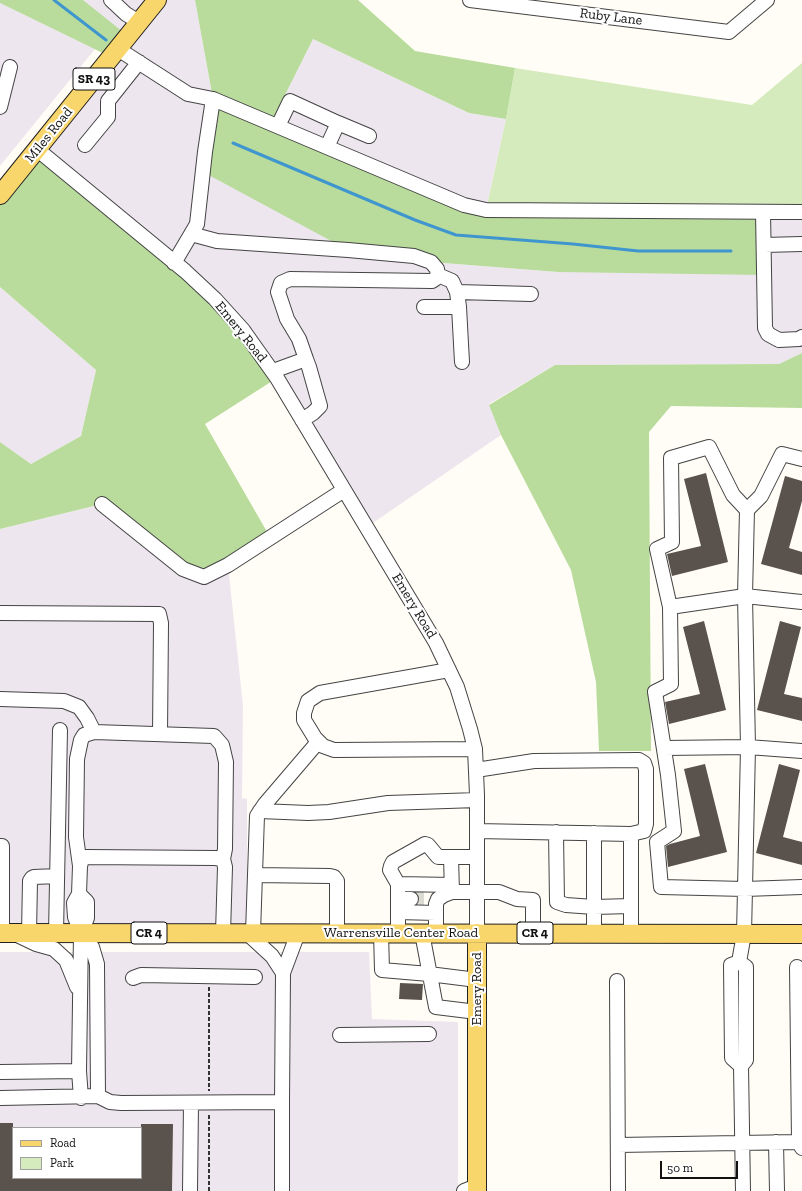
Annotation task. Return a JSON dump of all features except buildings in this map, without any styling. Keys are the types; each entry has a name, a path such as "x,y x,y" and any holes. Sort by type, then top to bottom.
{"main road":[{"name":"Miles Road","path":"0,195 38,150 157,0"},
{"name":"Warrensville Center Road","path":"11,933 802,934"},
{"name":"Emery Road","path":"472,1189 477,1012 477,933"}],"street":[{"path":"111,0 126,14 139,22"},
{"name":"Ruby Lane","path":"470,0 729,32 767,0"},
{"path":"118,49 188,94 213,99 464,205 486,210 802,212"},
{"path":"85,145 108,117 108,101 139,62"},
{"path":"0,107 10,67"},
{"path":"174,263 197,224 205,152 213,99"},
{"path":"278,126 290,101 369,136"},
{"path":"327,147 338,123"},
{"name":"Emery Road","path":"38,150 201,286 243,330 273,371 435,641 449,670 467,716 474,749 477,800 477,933"},
{"path":"763,212 765,328 768,334 779,340 799,339 802,337"},
{"path":"191,234 217,242 348,250 414,256 431,262 437,269 438,275 432,281 290,279 281,283 278,292 287,319 299,339 320,406 313,413 302,420"},
{"path":"764,245 802,244"},
{"path":"438,275 452,281 457,292 462,362"},
{"path":"457,292 531,294"},
{"path":"424,307 459,307"},
{"path":"273,371 306,359"},
{"path":"747,510 733,495 709,447 671,458 672,542 657,550 670,607 671,684 655,692 664,748 674,831 657,842 661,887 745,889 802,887"},
{"path":"743,1191 741,1066 732,1058 731,966 739,962 744,934 748,747 745,596 747,510 761,496 782,454 802,459"},
{"path":"102,504 183,569 204,577 228,565 344,490"},
{"path":"670,607 745,596 802,602"},
{"path":"0,613 159,614 161,623 160,734"},
{"path":"449,670 320,693 308,701 304,713 304,720 314,738 323,746 334,750 474,749"},
{"path":"0,700 64,701 79,707 87,718 94,732"},
{"path":"56,933 60,730"},
{"path":"98,1096 97,964 92,947 81,933 75,917 74,903 79,894 80,866 76,837 77,759 81,740 84,735 94,732 214,736 222,745 226,762 225,849 223,859 225,867 223,933"},
{"path":"283,973 272,956 250,933 255,875 257,816 318,742"},
{"path":"664,748 748,747 802,751"},
{"path":"476,770 534,761 639,760 644,763 646,769 646,824 644,832 631,834 477,831"},
{"path":"260,811 308,813 329,812 388,803 477,800"},
{"path":"556,832 557,902 566,905 594,907 631,906"},
{"path":"594,833 594,933"},
{"path":"631,834 631,934"},
{"path":"408,902 390,870 393,862 425,844 428,845 438,857 477,857"},
{"path":"0,846 2,846 1,896 11,933"},
{"path":"80,866 82,859 86,857 223,859"},
{"path":"451,857 452,888"},
{"path":"255,875 334,877 337,881 337,933"},
{"path":"11,933 32,878 57,876"},
{"path":"398,884 452,888 477,892 499,892 517,899 533,900 533,933"},
{"path":"452,888 444,895 437,906 429,933 429,974 436,1007 477,1012"},
{"path":"408,902 437,906"},
{"path":"408,902 437,906"},
{"path":"408,902 389,933 382,970 477,980"},
{"path":"11,933 36,944 54,949 66,960 80,996"},
{"path":"81,933 79,1071 81,1098"},
{"path":"282,1191 283,973 298,933"},
{"path":"618,1146 776,1142 801,1145 797,967"},
{"path":"133,978 141,975 255,976"},
{"path":"617,982 618,1191"},
{"path":"340,1034 429,1034"},
{"path":"0,1072 79,1071"},
{"path":"0,1098 81,1098 98,1096 110,1102 121,1103 282,1102"},
{"path":"190,1191 191,1103"},
{"path":"776,1142 777,1191"}],"path":[{"path":"208,982 209,1092"},
{"path":"208,1191 209,1112"}],"shaded area":[{"path":"81,0 147,0 121,33"},
{"path":"157,0 195,0 213,99 431,262 558,272 763,212 802,212 802,353 779,364 555,365 489,404 501,435 367,527 277,378 38,150"},
{"path":"0,3 95,49 0,166"},
{"path":"313,39 469,113 506,119 486,210 271,123"},
{"path":"0,287 96,370 81,436 31,464 0,442"},
{"path":"102,504 228,565 243,706 242,798 247,799 247,933 0,933 0,529"},
{"path":"0,952 369,952 372,1019 458,1022 458,1191 0,1191"}],"green space":[{"path":"0,0 83,0 128,36 111,57 0,3"},
{"path":"195,0 358,0 415,51 515,68 506,119 469,113 313,39 271,123 464,205 763,212 764,275 558,272 431,262 348,250 203,172 213,99"},
{"path":"802,63 802,212 486,210 506,119 515,68 752,105"},
{"path":"38,150 185,271 277,378 205,424 270,537 204,577 102,504 0,529 0,442 31,464 81,436 96,370 0,287 0,195"},
{"path":"802,353 802,408 671,406 649,432 651,751 599,751 596,682 571,570 501,435 489,405 555,365 779,364"}],"waterway":[{"path":"54,0 106,40"},
{"path":"233,143 415,220 456,235 573,244 638,251 731,251"}],"tunnel":[{"path":"411,899 424,899"}]}
